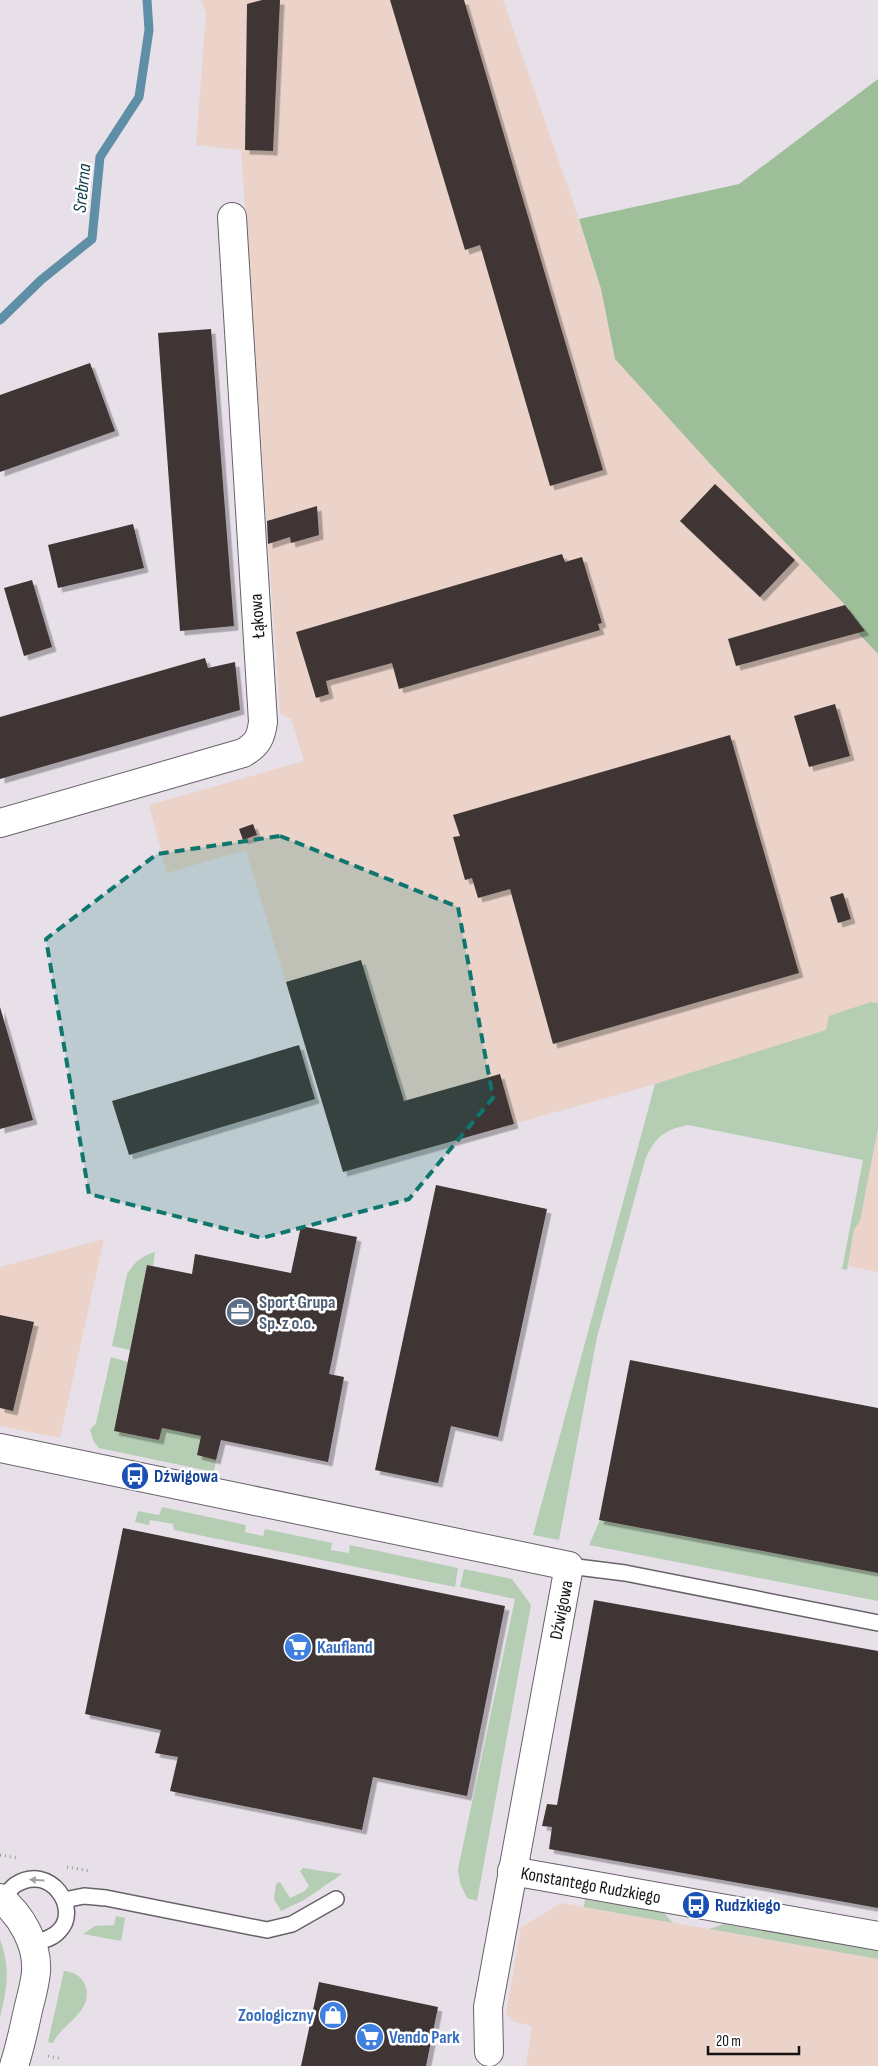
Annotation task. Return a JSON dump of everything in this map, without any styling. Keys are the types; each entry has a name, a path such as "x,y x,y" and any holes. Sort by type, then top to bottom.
{"street":[{"name":"Łąkowa","path":"0,823 243,753 254,747 262,736 264,722 232,217"},
{"name":"Dźwigowa","path":"0,1448 569,1566 512,1871"},
{"name":"Konstantego Rudzkiego","path":"490,2052 488,2007 512,1871 878,1936"},
{"path":"1,1899 22,1922 32,1944 36,1971 22,2039 14,2066"}],"lane":[{"path":"569,1566 624,1573 878,1623"},
{"path":"1,1899 14,1886 33,1879 52,1883 60,1891 64,1900 65,1922 61,1930 48,1939 32,1944"},
{"path":"64,1900 84,1896 106,1898 267,1930 292,1924 336,1899"}],"highlighted area":[{"path":"280,836 458,907 493,1098 409,1199 262,1238 89,1194 46,939 157,854"}],"shaded area":[{"path":"201,0 503,0 579,219 601,289 615,359 712,466 845,605 865,631 858,634 878,654 878,1025 684,1076 343,1172 246,850 167,873 149,805 304,761 291,719 280,713 241,150 196,145 206,13"},
{"path":"878,1128 878,1272 848,1266 854,1230 860,1221"},
{"path":"104,1239 60,1438 0,1426 0,1267"},
{"path":"562,1903 878,1959 878,2066 526,2066 532,2026 514,2022 506,2014 521,1927"}],"green space":[{"path":"878,79 878,654 858,633 864,630 845,605 712,466 615,359 601,289 579,219 739,184"},
{"path":"871,1002 878,1003 878,1128 860,1221 854,1230 847,1270 842,1269 863,1160 688,1125 673,1129 661,1136 645,1160 597,1337 559,1540 533,1535 655,1084 826,1030 829,1016"},
{"path":"155,1252 153,1266 147,1265 130,1350 112,1346 127,1274 139,1260"},
{"path":"111,1357 128,1362 114,1431 159,1440 162,1428 201,1436 197,1455 216,1460 214,1472 99,1448 94,1442 90,1430 96,1423"},
{"path":"162,1507 246,1525 245,1532 263,1536 265,1529 332,1543 331,1550 349,1553 350,1545 458,1568 455,1587 174,1530 173,1524 150,1520 149,1525 135,1522 138,1511 159,1515"},
{"path":"600,1520 878,1573 878,1601 589,1545"},
{"path":"464,1569 512,1579 531,1605 477,1901 467,1898 460,1883 458,1869 515,1599 460,1587"},
{"path":"303,1868 342,1874 304,1900 281,1911 274,1899 276,1884 280,1882 290,1898 305,1891 309,1886 300,1871"},
{"path":"585,1899 657,1911 664,1913 673,1923 584,1907"},
{"path":"116,1916 125,1918 121,1941 83,1934 95,1926 114,1925"},
{"path":"724,1924 878,1950 878,1959 709,1929"},
{"path":"0,1939 6,1960 7,1978 0,2018"},
{"path":"64,1971 79,1976 85,1985 87,1994 82,2010 63,2029 53,2043 48,2042"}],"building":[{"path":"262,0 280,0 273,151 245,150 247,4"},
{"path":"390,0 464,0 603,470 550,486 480,245 465,250"},
{"path":"211,329 234,626 180,631 158,333"},
{"path":"90,363 115,431 0,472 0,395"},
{"path":"715,484 795,560 760,597 680,521"},
{"path":"317,506 319,535 291,543 290,537 268,544 267,521"},
{"path":"133,524 144,568 58,588 48,545"},
{"path":"562,554 565,562 582,557 602,623 598,624 600,630 399,689 392,663 326,681 329,694 316,698 296,632"},
{"path":"32,580 52,647 24,656 4,588"},
{"path":"845,605 865,631 736,666 728,639"},
{"path":"205,658 208,668 235,662 240,710 0,779 0,717"},
{"path":"835,704 850,756 809,767 794,716"},
{"path":"730,735 799,973 553,1044 510,889 478,898 472,878 465,880 453,837 460,836 453,815"},
{"path":"253,824 257,835 243,840 239,829"},
{"path":"843,893 851,919 838,923 830,897"},
{"path":"361,960 404,1101 500,1074 514,1124 343,1172 286,982"},
{"path":"0,1007 33,1120 0,1129"},
{"path":"299,1045 315,1099 129,1155 112,1101"},
{"path":"436,1185 547,1209 498,1437 451,1426 438,1483 375,1470"},
{"name":"Sport Grupa Sp. z o.o.","path":"301,1226 357,1237 329,1374 344,1377 328,1462 221,1440 216,1460 197,1455 201,1436 162,1428 159,1440 114,1431 147,1265 192,1274 195,1254 291,1273"},
{"path":"0,1315 34,1322 13,1411 0,1408"},
{"path":"630,1360 878,1408 878,1573 599,1520"},
{"name":"Kaufland","path":"123,1528 505,1606 467,1796 373,1777 362,1830 170,1791 178,1757 155,1753 161,1730 85,1714"},
{"path":"594,1600 878,1651 878,1908 549,1849 552,1827 542,1826 547,1804 557,1805"},
{"name":"Vendo Park","path":"319,1982 438,2007 426,2066 301,2066"}],"waterway":[{"name":"Srebrna","path":"0,320 41,280 92,239 100,157 139,97 149,30 147,0"}],"place":[{"name":"Sport Grupa Sp. z o.o.","path":"240,1312"},
{"name":"Dźwigowa","path":"135,1476"},
{"name":"Kaufland","path":"298,1647"},
{"name":"Rudzkiego","path":"696,1905"},
{"name":"Zoologiczny","path":"333,2015"},
{"name":"Vendo Park","path":"370,2037"}]}
